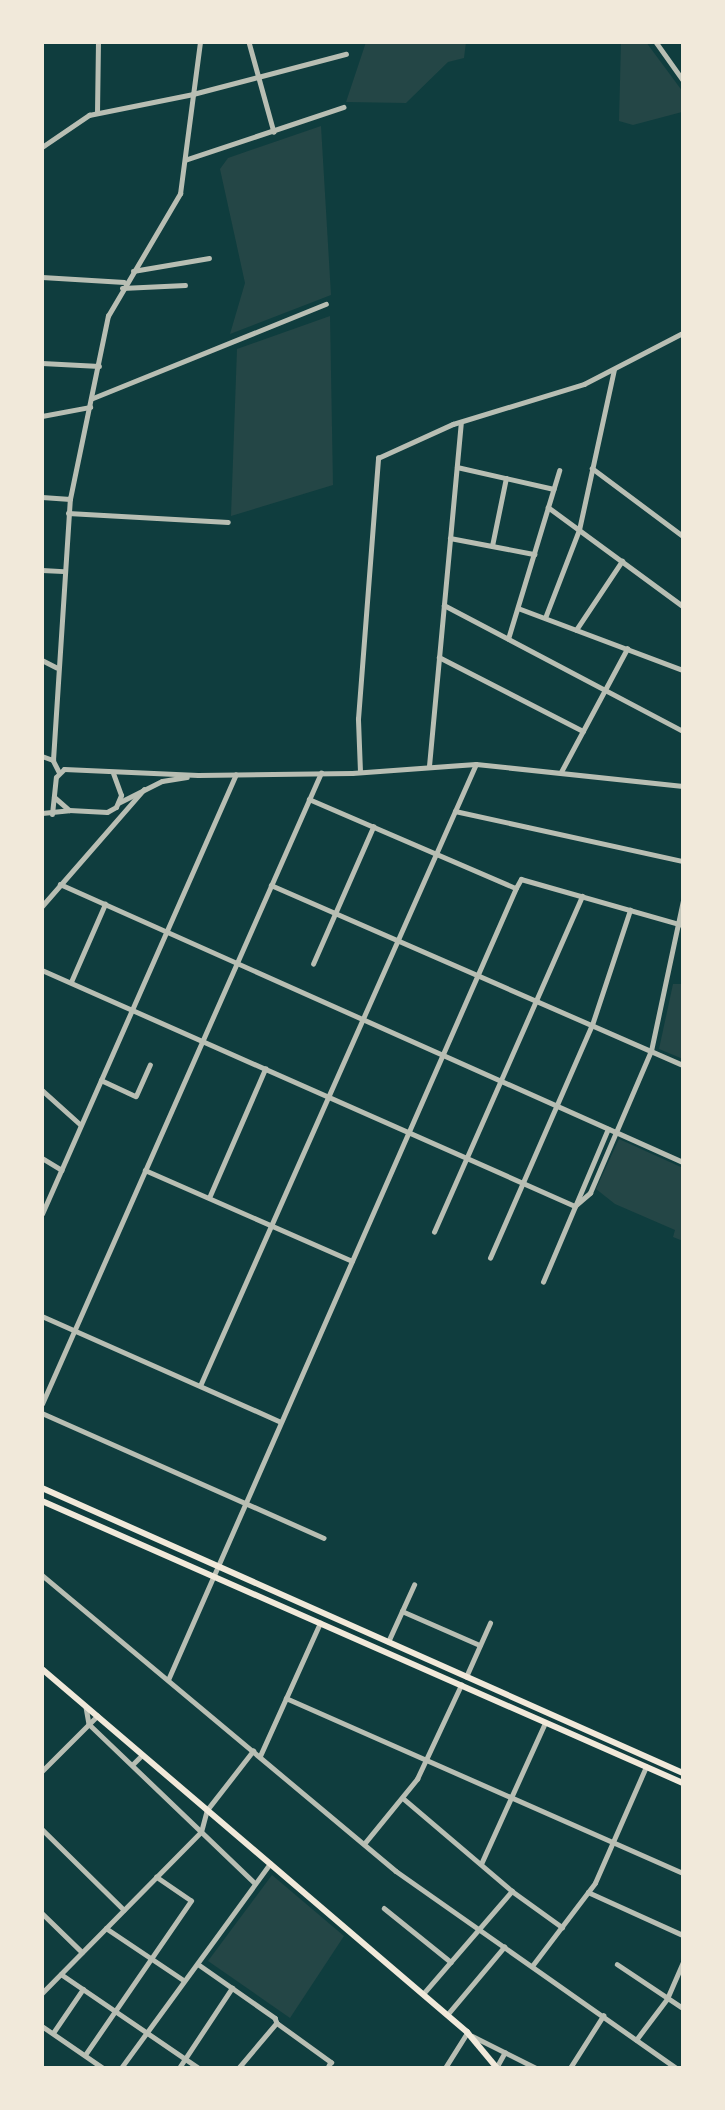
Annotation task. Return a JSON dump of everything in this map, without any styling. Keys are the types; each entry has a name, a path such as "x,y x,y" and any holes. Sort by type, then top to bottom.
{"main road":[{"path":"42,1489 683,1773"},
{"path":"42,1501 683,1783"},
{"path":"42,1669 470,2034 497,2068"}],"street":[{"path":"97,113 98,42"},
{"path":"51,759 68,513 108,316 123,285 180,194 200,42"},
{"path":"249,42 274,132"},
{"path":"656,42 683,80"},
{"path":"42,147 97,113 193,94 346,54"},
{"path":"185,160 343,107"},
{"path":"132,271 209,258"},
{"path":"42,277 123,285 185,285"},
{"path":"92,398 326,304"},
{"path":"360,772 358,719 374,464 383,454 614,370 683,333"},
{"path":"42,363 99,366"},
{"path":"545,618 579,530 614,370"},
{"path":"42,415 90,407"},
{"path":"429,766 461,424"},
{"path":"457,467 554,489"},
{"path":"592,468 683,536"},
{"path":"508,639 559,471"},
{"path":"492,546 506,478"},
{"path":"42,497 70,499"},
{"path":"548,507 683,606"},
{"path":"68,513 228,522"},
{"path":"450,538 534,554"},
{"path":"576,630 622,561"},
{"path":"42,570 63,571"},
{"path":"444,605 683,731"},
{"path":"517,608 683,670"},
{"path":"561,772 627,649"},
{"path":"439,657 583,731"},
{"path":"42,660 57,667"},
{"path":"42,756 51,759 59,772 52,814"},
{"path":"200,1386 476,764"},
{"path":"59,772 198,775 320,773 476,764 683,786"},
{"path":"105,831 117,805 121,787 113,773"},
{"path":"42,1404 320,773"},
{"path":"42,1214 236,774"},
{"path":"43,813 69,810 107,812 144,789 198,775"},
{"path":"42,906 144,789"},
{"path":"53,796 69,810"},
{"path":"309,799 516,888"},
{"path":"455,811 683,861"},
{"path":"313,964 373,827"},
{"path":"168,1680 521,878 681,924"},
{"path":"60,884 683,1162"},
{"path":"271,885 683,1065"},
{"path":"433,1231 582,896"},
{"path":"575,1206 590,1193 652,1051 681,924 683,901"},
{"path":"71,982 105,904"},
{"path":"490,1258 592,1025 630,910"},
{"path":"42,970 575,1206"},
{"path":"101,1080 136,1096 150,1065"},
{"path":"209,1198 265,1069"},
{"path":"42,1090 81,1125"},
{"path":"543,1282 608,1129"},
{"path":"42,1158 62,1170"},
{"path":"145,1170 352,1261"},
{"path":"42,1316 281,1422"},
{"path":"42,1413 324,1538"},
{"path":"42,1575 364,1844 676,2068"},
{"path":"388,1642 414,1585"},
{"path":"402,1611 480,1645"},
{"path":"260,1756 320,1623"},
{"path":"466,1677 489,1623"},
{"path":"364,1844 404,1799 427,1760 461,1685"},
{"path":"286,1698 683,1873"},
{"path":"86,1706 89,1724 255,1884"},
{"path":"42,1771 97,1716"},
{"path":"481,1864 545,1723"},
{"path":"615,1753 618,1744"},
{"path":"42,1993 201,1832 207,1810 253,1751"},
{"path":"132,1765 142,1755"},
{"path":"532,1966 588,1892 614,1842 646,1767"},
{"path":"404,1799 512,1891 562,1927"},
{"path":"42,1829 124,1910"},
{"path":"121,2068 182,1979 198,1964 270,1864"},
{"path":"85,2055 191,1901 156,1877"},
{"path":"424,1994 512,1891"},
{"path":"588,1892 683,1936"},
{"path":"384,1908 451,1962"},
{"path":"42,1913 82,1952"},
{"path":"106,1928 182,1979"},
{"path":"447,2015 504,1947"},
{"path":"636,2040 667,1999 683,1962"},
{"path":"198,1964 233,1988 275,2024 331,2062 328,2068"},
{"path":"617,1964 683,2008"},
{"path":"61,1974 200,2068"},
{"path":"178,2068 233,1988"},
{"path":"53,2034 83,1989"},
{"path":"570,2068 603,2017"},
{"path":"239,2068 275,2024"},
{"path":"42,2026 103,2068"},
{"path":"444,2068 470,2034 536,2068"},
{"path":"497,2068 505,2052"}],"shaded area":[{"path":"366,42 466,42 464,58 448,62 406,103 346,102"},
{"path":"621,42 646,42 683,92 682,112 633,125 619,121"},
{"path":"321,126 331,295 230,334 245,283 220,169 228,158"},
{"path":"330,316 333,485 231,516 237,349"},
{"path":"673,984 683,984 683,1059 659,1049"},
{"path":"619,1139 683,1168 683,1241 673,1237 675,1230 615,1204 596,1189"},
{"path":"272,1875 344,1936 290,2018 208,1961"}]}
